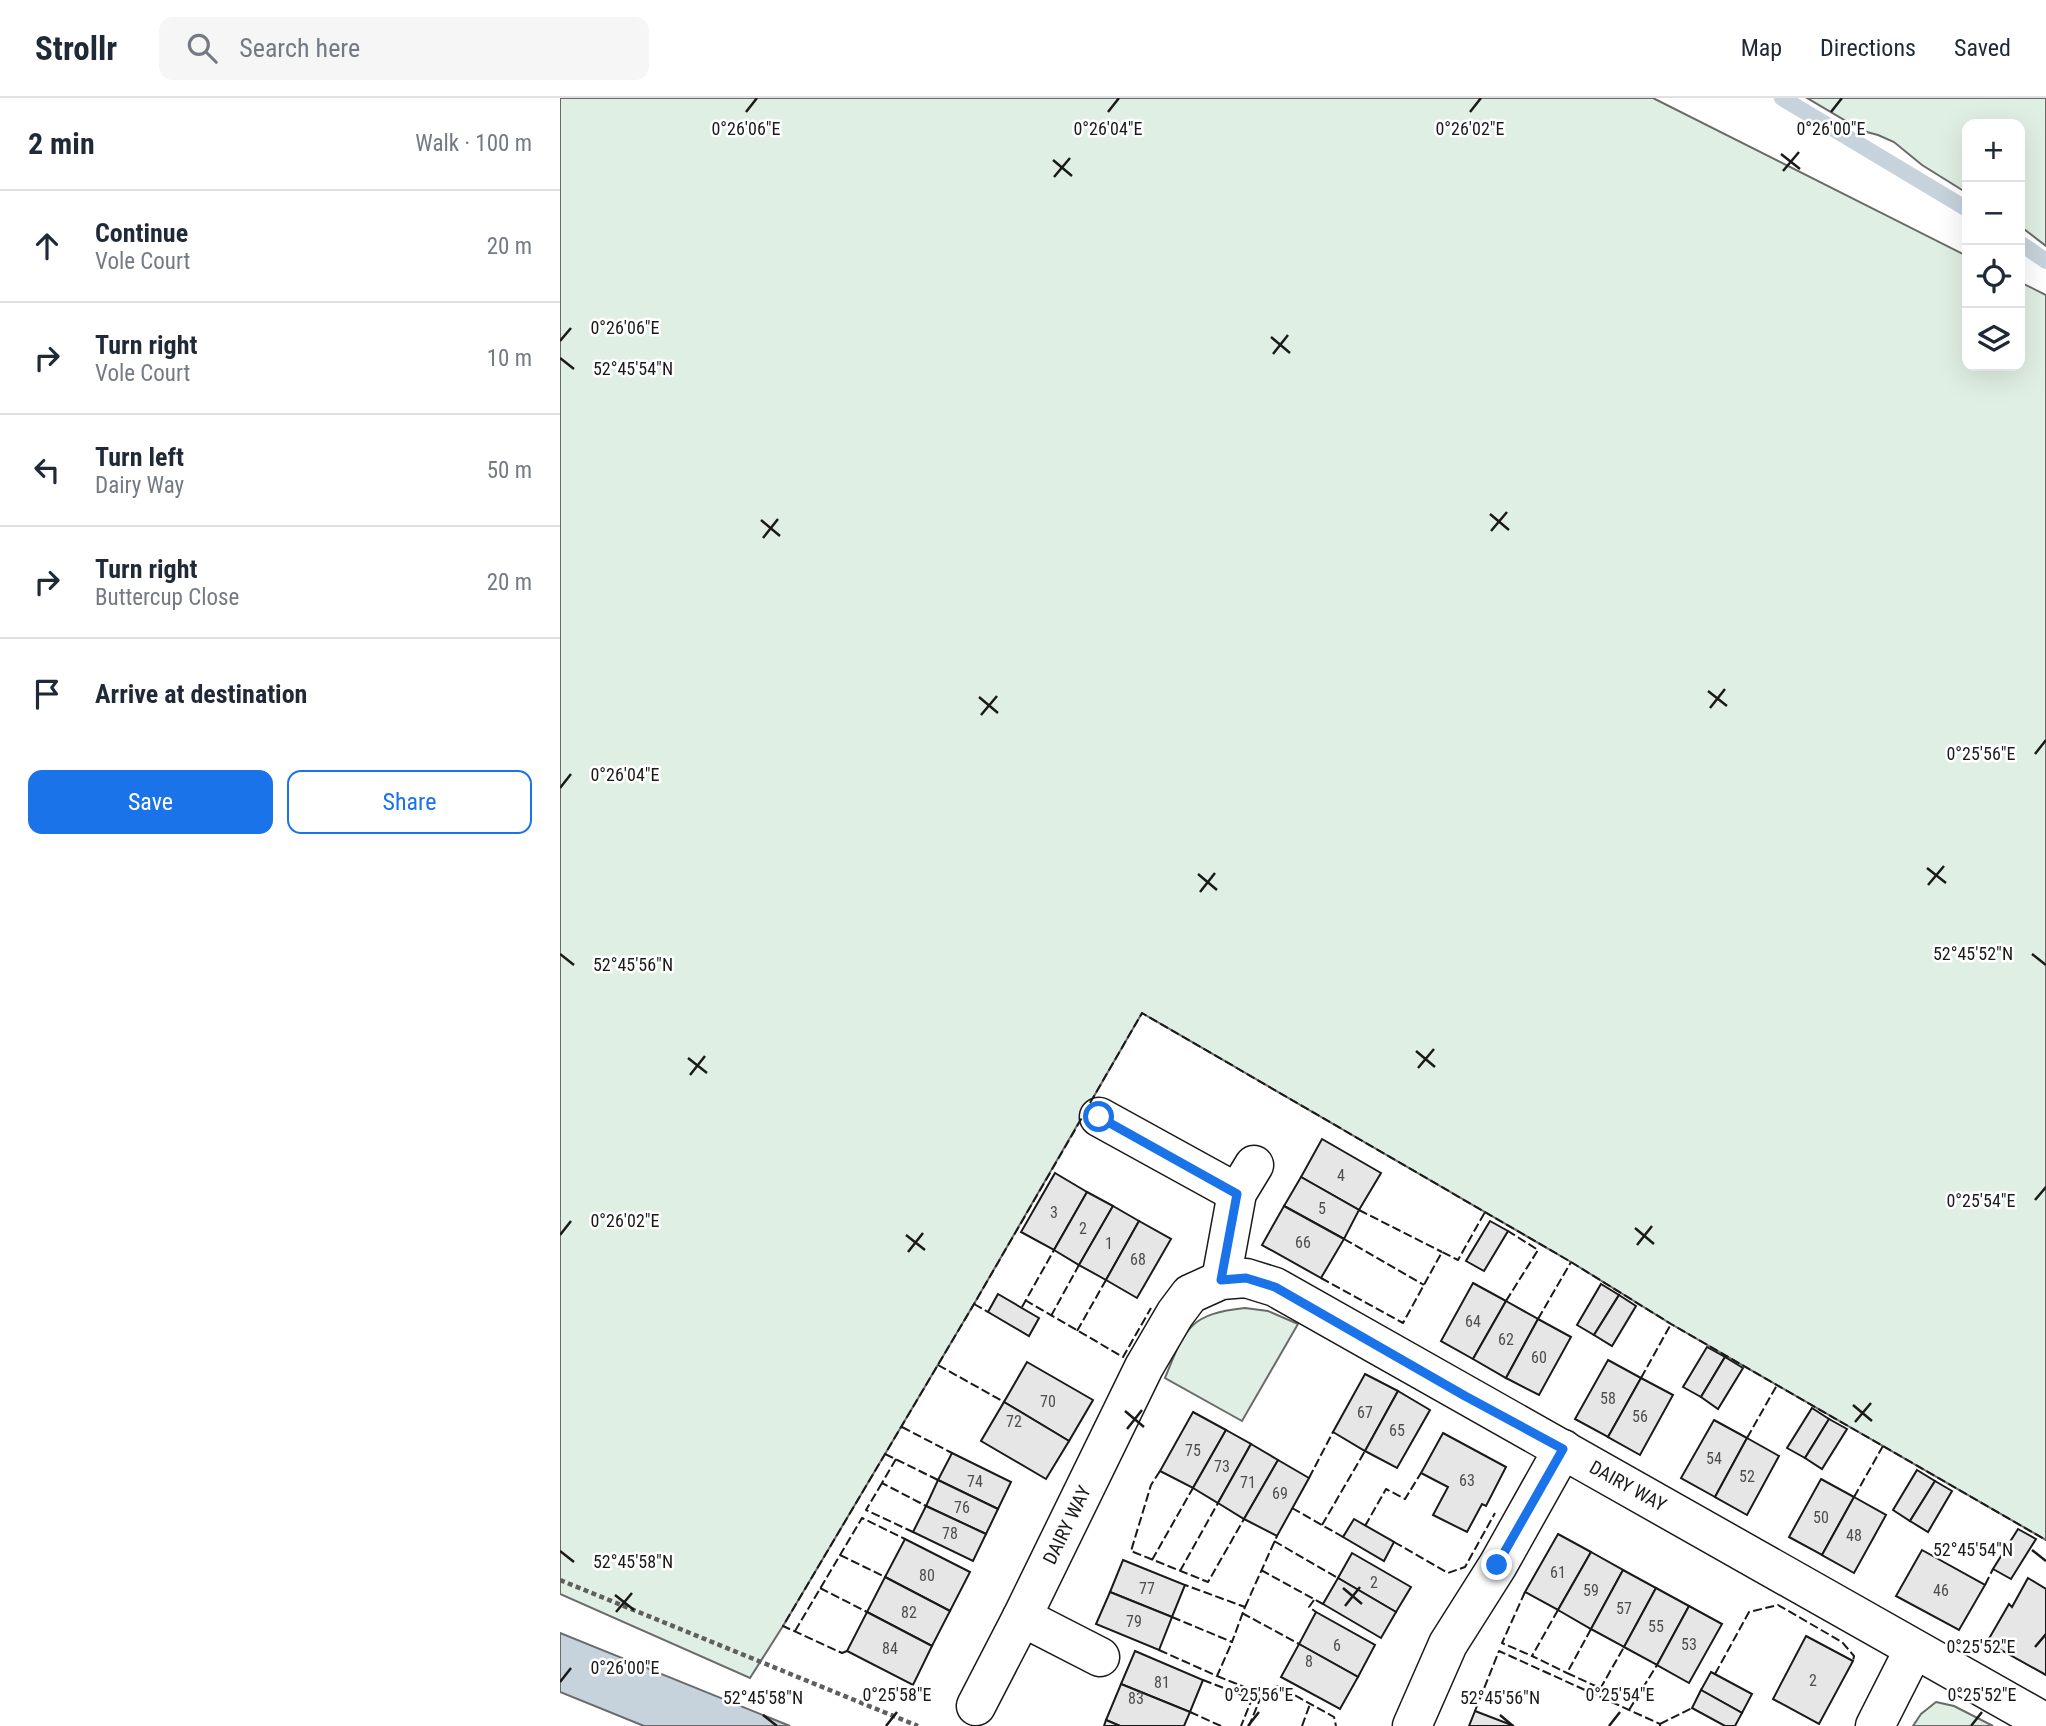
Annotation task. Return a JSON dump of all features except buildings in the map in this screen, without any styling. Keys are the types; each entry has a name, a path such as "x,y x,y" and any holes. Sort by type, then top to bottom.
{"street":[{"path":"1099,1117 1245,1179 1221,1280"},
{"name":"DAIRY WAY","path":"976,1706 1144,1367 1175,1314 1190,1294 1221,1280 1246,1278 1275,1287 2046,1723"},
{"path":"1412,1726 1448,1644 1563,1449"},
{"path":"1022,1617 1100,1657"},
{"path":"1875,1726 1914,1649"}],"path":[{"path":"560,1580 918,1726"}],"green space":[{"path":"560,98 1653,98 1962,253 1962,371 2025,371 2025,284 2046,295 2046,1540 1671,1324 1571,1262 1142,1013 974,1304 750,1678 560,1594"},
{"path":"1807,98 2046,98 2046,246 2025,230 2025,119 1962,119 1962,190 1922,165 1894,142 1863,131"},
{"path":"1245,1308 1268,1311 1298,1324 1242,1421 1165,1378 1178,1347 1191,1327 1211,1315"},
{"path":"1936,1702 1954,1706 1993,1726 1913,1726 1921,1714"}],"shaded area":[{"path":"560,1633 790,1726 644,1726 560,1692"}],"waterway":[{"path":"1782,98 1962,206"},
{"path":"2023,245 2046,261"}],"fence":[{"path":"1090,1103 1142,1013 1571,1262 1671,1324 2046,1540"},
{"path":"847,1651 842,1653 783,1626 1083,1116"},
{"path":"1359,1210 1442,1252"},
{"path":"1321,1278 1403,1323 1442,1252 1458,1260 1485,1212"},
{"path":"1506,1301 1538,1250 1508,1231"},
{"path":"1344,1239 1424,1285"},
{"path":"1022,1307 1054,1250"},
{"path":"1538,1319 1571,1262"},
{"path":"1051,1316 1079,1265"},
{"path":"1077,1331 1106,1280"},
{"path":"1025,1300 1123,1357 1151,1308"},
{"path":"974,1304 988,1312"},
{"path":"1641,1378 1671,1324"},
{"path":"938,1365 1004,1402"},
{"path":"1747,1438 1777,1385"},
{"path":"902,1427 952,1453"},
{"path":"1309,1478 1333,1432"},
{"path":"1854,1497 1883,1446"},
{"path":"1322,1525 1365,1451"},
{"path":"885,1454 938,1480"},
{"path":"896,1459 882,1483 926,1506"},
{"path":"1160,1471 1151,1485 1131,1551 1208,1582 1244,1519"},
{"path":"1365,1526 1386,1489 1405,1499 1421,1473"},
{"path":"882,1483 866,1510 913,1532"},
{"path":"1152,1560 1193,1488"},
{"path":"1180,1571 1218,1503"},
{"path":"1292,1508 1343,1537"},
{"path":"1394,1542 1448,1573 1465,1567 1495,1513"},
{"path":"795,1631 862,1518 905,1539"},
{"path":"1245,1607 1277,1536"},
{"path":"1274,1541 1338,1578"},
{"path":"840,1555 885,1577"},
{"path":"1985,1585 1993,1569"},
{"path":"1261,1570 1323,1604"},
{"path":"1172,1617 1232,1642 1245,1607 1185,1585"},
{"path":"820,1588 867,1612"},
{"path":"1525,1592 1502,1643 1532,1656"},
{"path":"1314,1600 1309,1607 1316,1612"},
{"path":"1715,1674 1749,1612 1778,1605 1842,1642 1854,1656 1853,1661"},
{"path":"1558,1610 1532,1656 1567,1673"},
{"path":"1242,1613 1299,1644"},
{"path":"1591,1629 1567,1673 1600,1688"},
{"path":"1159,1650 1217,1676 1232,1642"},
{"path":"1600,1689 1624,1647"},
{"path":"1475,1711 1499,1651 1660,1726"},
{"path":"1629,1710 1657,1665"},
{"path":"1217,1676 1262,1694 1249,1726"},
{"path":"1203,1680 1252,1699 1241,1726"},
{"path":"1262,1694 1278,1686 1334,1717 1336,1726"},
{"path":"1302,1726 1310,1704"},
{"path":"1660,1724 1692,1708"},
{"path":"1190,1712 1221,1726"}],"route":[{"path":"1099,1117 1237,1194 1221,1280 1246,1278 1275,1287 1563,1449 1497,1565"}]}
